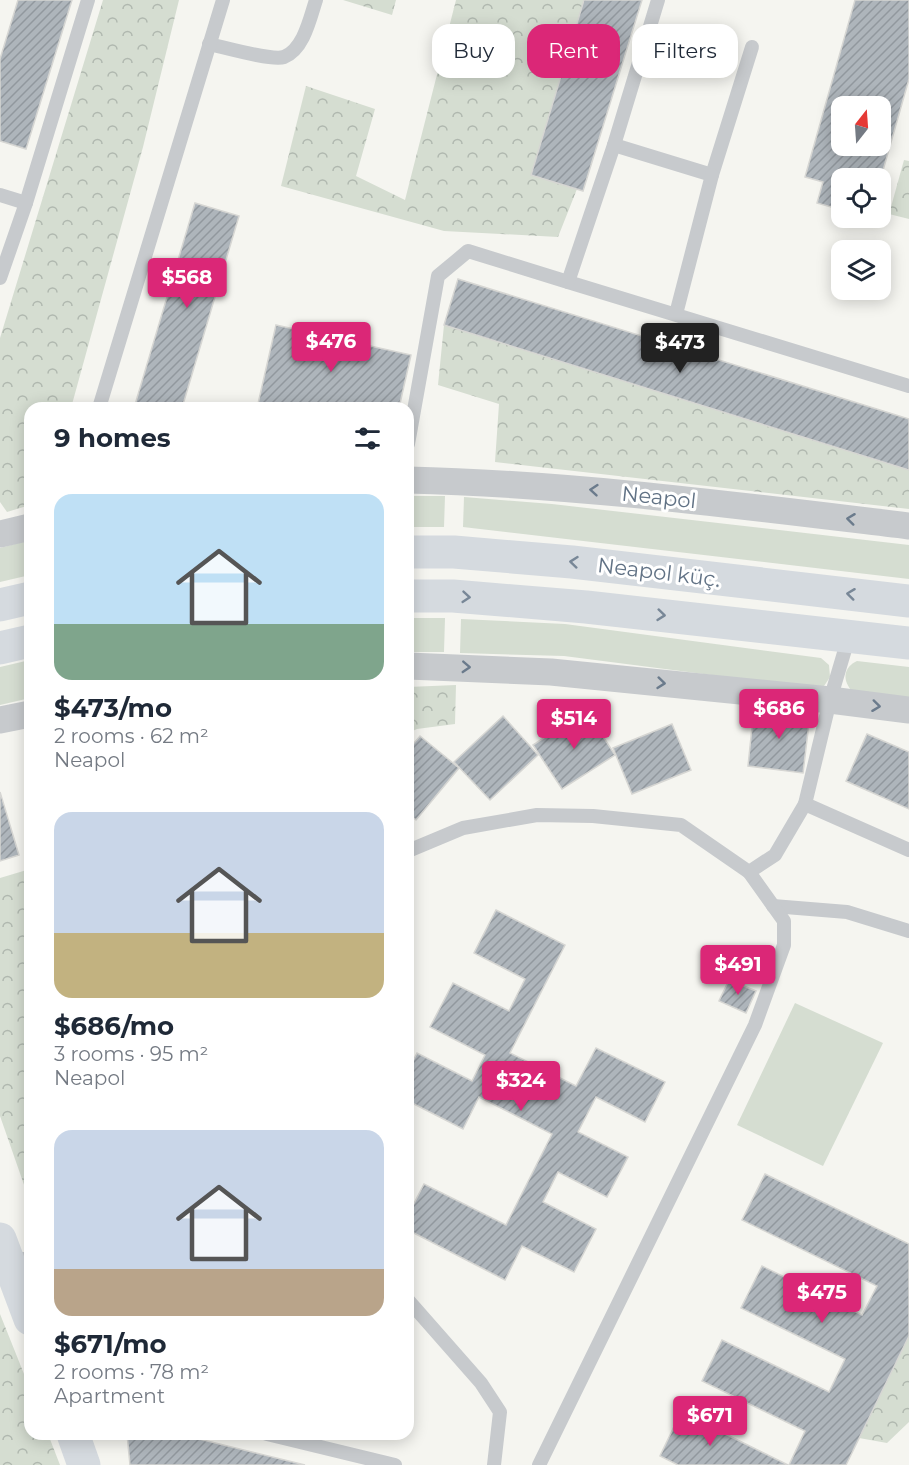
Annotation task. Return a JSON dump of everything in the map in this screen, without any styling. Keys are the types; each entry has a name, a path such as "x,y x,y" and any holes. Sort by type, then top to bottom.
{"main road":[{"name":"Neapol küç.","path":"414,552 454,552 572,562 909,601"},
{"name":"Neapol küç.","path":"414,596 453,596 586,607 909,643"},
{"path":"0,605 24,599"},
{"path":"0,648 24,642"},
{"path":"13,1252 24,1295"},
{"path":"74,1440 84,1465"}],"street":[{"name":"Neapol","path":"414,480 561,487 909,526"},
{"path":"0,534 24,528"},
{"path":"414,666 551,672 909,710"},
{"path":"0,720 24,715"}],"lane":[{"path":"0,278 26,203 88,0"},
{"path":"101,402 223,0"},
{"path":"209,44 271,57 284,57 296,47 305,32 316,0"},
{"path":"568,282 614,145 658,0"},
{"path":"676,314 712,175 752,47"},
{"path":"614,145 712,175"},
{"path":"0,195 26,203"},
{"path":"414,410 438,276 468,250 909,386"},
{"path":"749,872 775,855 805,804 830,700 849,636"},
{"path":"805,804 909,850"},
{"path":"414,848 463,828 537,815 593,816 681,825 749,872 784,921 784,945 755,1025 539,1465"},
{"path":"773,906 847,912 909,931"},
{"path":"414,1307 481,1383 500,1412 494,1465"},
{"path":"292,1440 395,1465"}],"green space":[{"path":"103,0 179,0 143,147 73,402 24,402 24,507 7,512 0,502 0,338"},
{"path":"343,0 396,0 392,15"},
{"path":"456,0 584,0 577,24 527,24 527,78 560,78 531,175 577,189 558,237 444,231 281,186 306,86 375,109 356,176 405,200 436,78 515,78 515,24 450,24"},
{"path":"904,160 909,161 909,219 891,214"},
{"path":"444,325 909,470 909,509 495,462 499,404 438,385"},
{"path":"414,496 445,496 444,527 414,527"},
{"path":"464,497 552,504 909,545 909,579 463,527"},
{"path":"24,542 24,576 0,582 0,548"},
{"path":"414,618 445,618 444,652 414,652"},
{"path":"461,619 565,624 821,658 829,665 830,677 824,686 813,688 564,656 460,653"},
{"path":"24,661 24,699 0,705 0,667"},
{"path":"857,661 909,667 909,700 851,690 846,682 846,674 849,667"},
{"path":"456,685 455,724 414,730 414,687"},
{"path":"24,871 24,1185 0,1116 0,878"},
{"path":"795,1003 883,1043 823,1166 737,1125"},
{"path":"0,1314 24,1374 24,1440 50,1440 60,1465 0,1465"},
{"path":"909,1336 909,1422 887,1443 859,1438"}],"building":[{"path":"18,0 72,0 26,149 0,141 0,59"},
{"path":"584,0 642,0 635,24 632,24 632,32 620,71 620,24 577,24"},
{"path":"855,0 909,0 909,79 891,142 891,96 831,96 831,156 887,156 884,168 831,168 831,207 817,203 823,182 805,177"},
{"path":"560,78 618,78 583,191 531,175"},
{"path":"195,203 239,216 184,402 136,402"},
{"path":"458,279 909,419 909,470 444,325"},
{"path":"276,325 411,355 400,402 258,402"},
{"path":"754,708 810,715 803,773 748,766"},
{"path":"586,710 615,755 562,789 533,745"},
{"path":"503,716 538,755 490,800 454,762"},
{"path":"672,724 691,770 632,794 613,748"},
{"path":"867,734 909,752 909,809 846,781"},
{"path":"420,736 459,768 416,820 414,818 414,743"},
{"path":"0,792 19,855 0,861"},
{"path":"496,910 565,945 510,1053 576,1086 596,1048 665,1082 645,1122 596,1097 578,1132 628,1157 607,1197 558,1172 543,1202 596,1229 574,1272 522,1246 505,1280 414,1233 414,1203 424,1184 506,1225 552,1134 479,1097 463,1129 414,1104 414,1059 417,1053 472,1081 485,1055 430,1027 453,983 509,1011 525,979 474,953"},
{"path":"729,980 756,991 746,1013 719,1001"},
{"path":"765,1174 909,1244 909,1336 846,1465 789,1465 805,1431 702,1381 722,1340 829,1392 845,1359 741,1308 762,1266 862,1315 877,1286 742,1220"},
{"path":"681,1412 788,1465 678,1465 660,1456"},
{"path":"128,1440 203,1440 305,1465 130,1465"}]}
